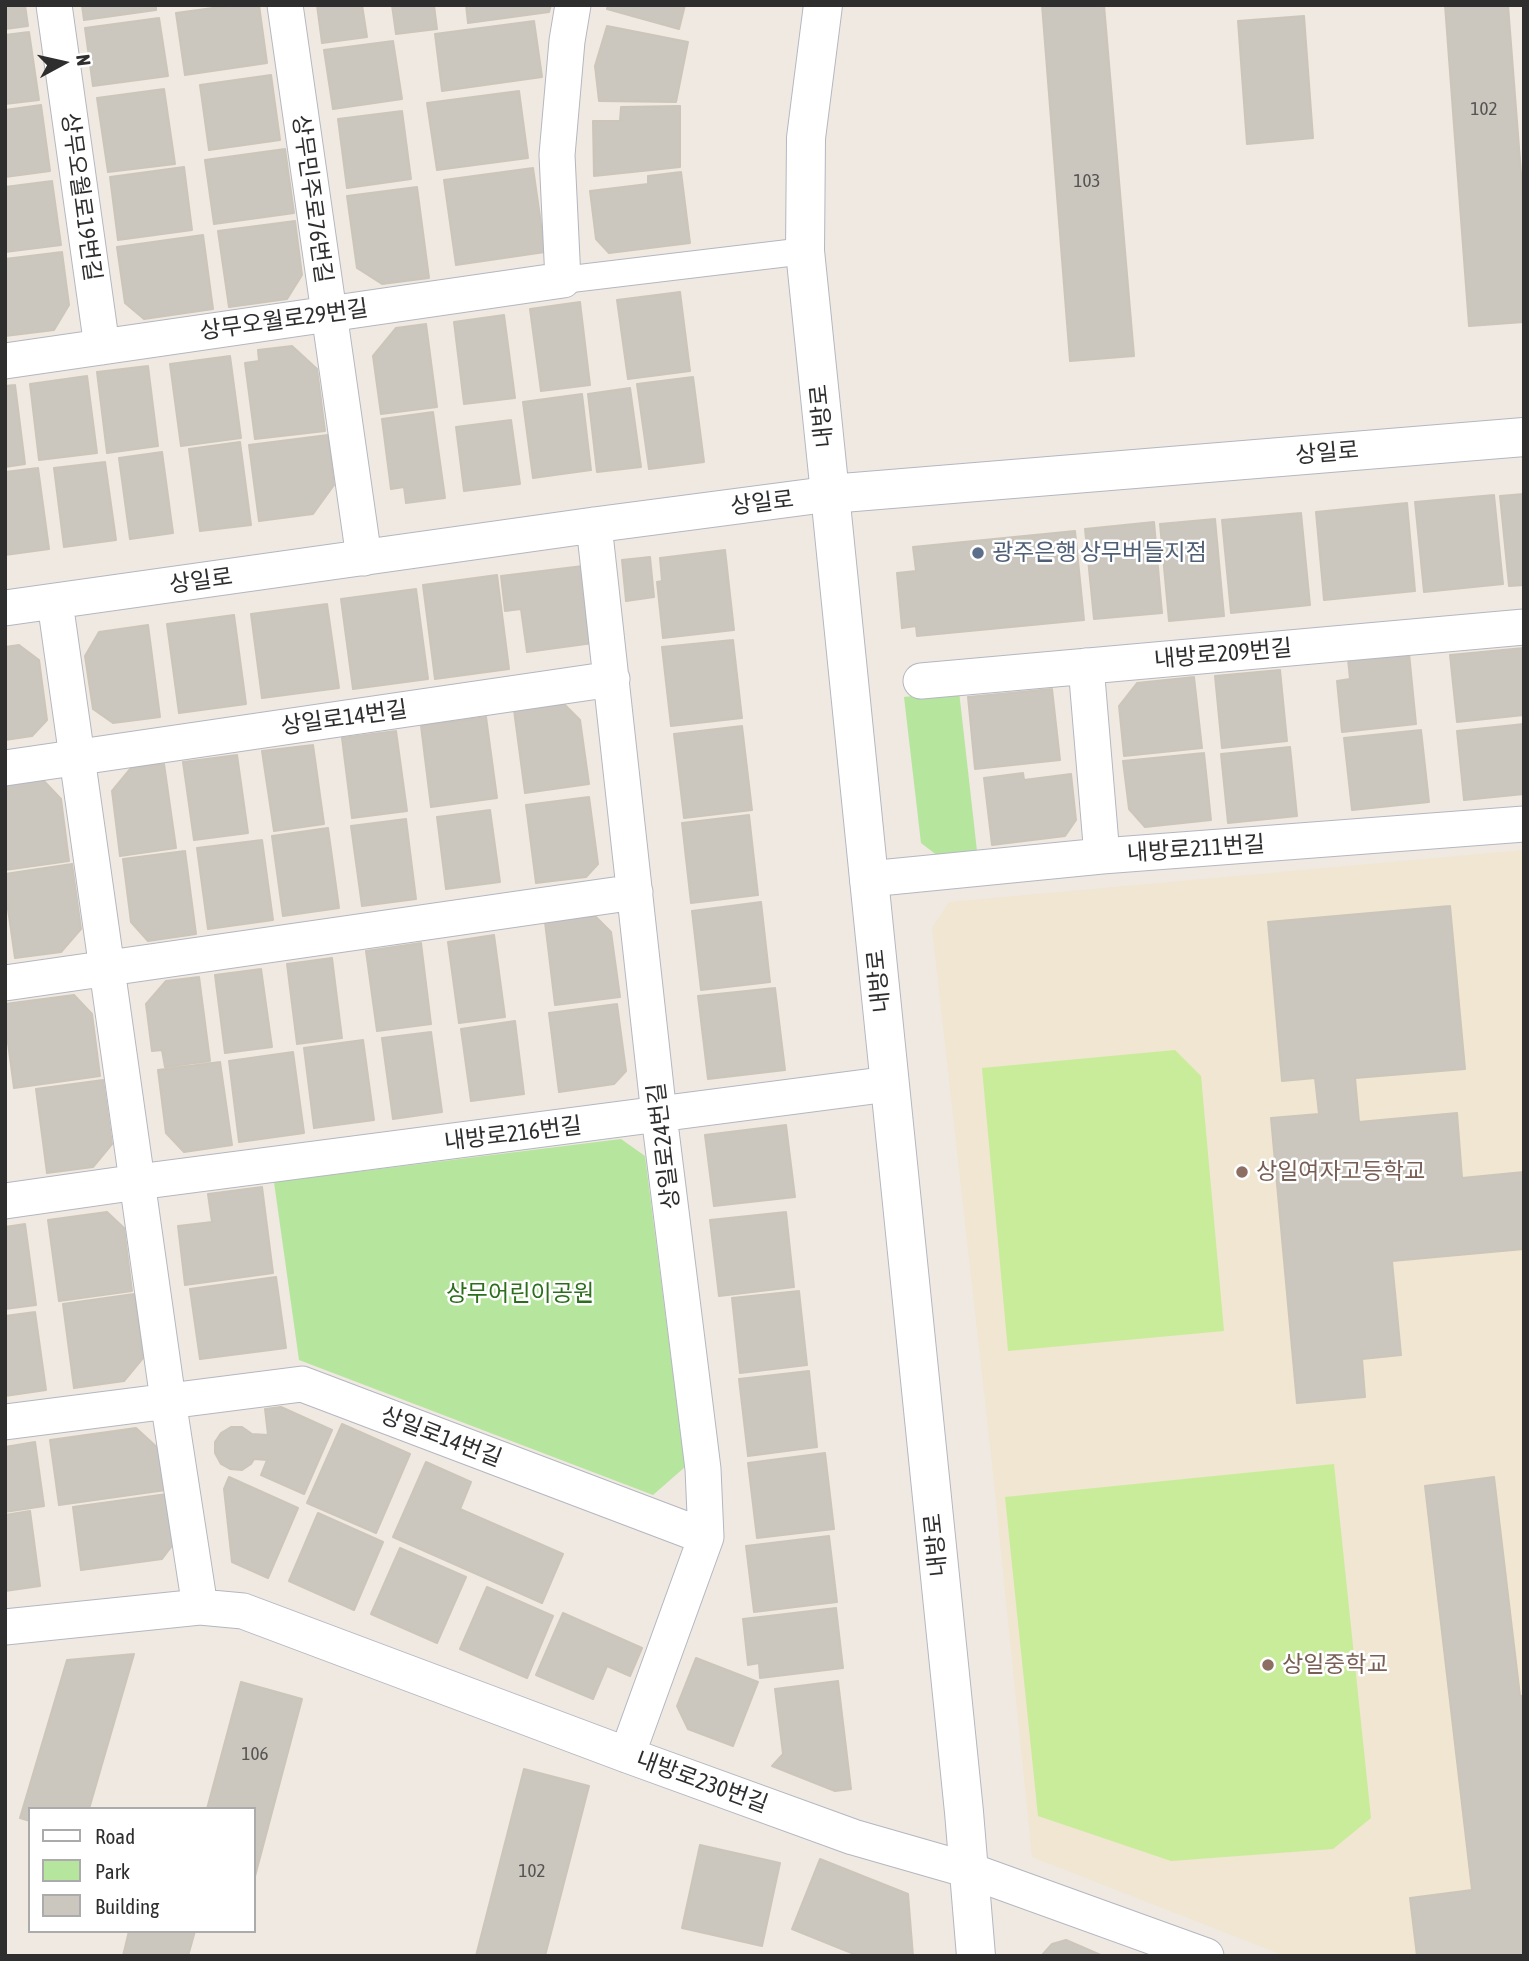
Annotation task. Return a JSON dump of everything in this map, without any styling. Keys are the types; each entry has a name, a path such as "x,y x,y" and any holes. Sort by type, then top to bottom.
{"street":[{"name":"상무오월로19번길","path":"54,5 102,346"},
{"name":"상무민주로76번길","path":"285,5 364,558"},
{"path":"573,5 567,41 557,155 563,280 805,251"},
{"name":"내방로","path":"823,5 806,138 805,251 964,1812 976,1956"},
{"name":"상무오월로29번길","path":"5,361 563,280"},
{"name":"상일로","path":"5,608 830,494 1524,437"},
{"name":"상일로24번길","path":"594,525 659,1115 703,1469 706,1537 627,1755"},
{"path":"55,602 168,1400 201,1607"},
{"name":"내방로209번길","path":"922,681 1524,627"},
{"path":"1086,666 1102,856"},
{"name":"상일로14번길","path":"5,768 612,679"},
{"name":"내방로211번길","path":"869,879 1102,856 1524,824"},
{"path":"5,983 635,892"},
{"name":"내방로216번길","path":"5,1201 889,1084"},
{"name":"상일로14번길","path":"5,1422 302,1384 706,1537"},
{"name":"내방로230번길","path":"5,1626 201,1607 243,1611 853,1837 968,1870 1206,1956"}],"shaded area":[{"path":"1524,850 1524,1956 1285,1956 1032,1857 993,1473 932,928 949,902"}],"green space":[{"path":"959,691 977,851 938,856 921,843 904,697"},
{"path":"1175,1050 1201,1076 1224,1331 1008,1351 982,1068"},
{"name":"상무어린이공원","path":"621,1139 645,1156 685,1467 653,1495 299,1360 274,1182"},
{"path":"1334,1464 1371,1818 1333,1849 1171,1861 1038,1816 1005,1497"}],"building":[{"path":"5,5 25,5 28,26 5,29"},
{"path":"82,5 156,5 156,10 84,20"},
{"path":"235,5 259,5 267,63 185,75 176,13"},
{"path":"317,5 362,5 367,37 322,43"},
{"path":"392,5 434,5 437,29 396,34"},
{"path":"466,5 551,5 549,12 468,23"},
{"path":"608,5 685,5 679,29 607,9"},
{"path":"1042,5 1104,5 1134,356 1070,361"},
{"path":"1445,5 1508,5 1524,212 1524,322 1469,326"},
{"path":"1304,16 1313,138 1247,144 1238,21"},
{"path":"159,18 168,76 93,86 85,28"},
{"path":"534,21 542,77 442,91 435,34"},
{"path":"607,26 688,42 676,102 599,101 595,66"},
{"path":"29,32 39,100 5,104 5,35"},
{"path":"393,41 402,99 333,109 324,50"},
{"path":"271,75 280,140 209,150 200,85"},
{"path":"164,89 175,164 108,172 97,98"},
{"path":"519,91 528,158 437,170 427,103"},
{"path":"41,105 50,171 5,177 5,110"},
{"path":"680,106 680,167 594,176 593,121 620,121 621,107"},
{"path":"402,111 411,179 347,188 338,119"},
{"path":"285,149 294,213 214,224 205,160"},
{"path":"184,167 192,230 118,240 110,177"},
{"path":"533,168 545,252 456,265 444,180"},
{"path":"681,172 690,243 609,253 596,239 590,191 648,184 648,176"},
{"path":"52,181 61,245 5,252 5,187"},
{"path":"417,187 429,278 382,284 357,268 347,196"},
{"path":"295,221 302,275 287,299 229,307 218,231"},
{"path":"203,235 213,309 144,319 125,303 117,247"},
{"path":"62,252 69,305 54,330 5,336 5,259"},
{"path":"680,292 690,371 628,379 617,300"},
{"path":"580,302 590,385 541,391 530,309"},
{"path":"504,315 515,398 464,404 454,322"},
{"path":"426,324 437,407 381,414 373,356 396,328"},
{"path":"292,346 317,369 325,431 255,439 245,363 259,361 258,350"},
{"path":"230,356 241,438 181,446 170,364"},
{"path":"148,366 158,446 107,453 97,372"},
{"path":"87,376 97,453 39,460 30,384"},
{"path":"693,377 704,462 649,469 637,384"},
{"path":"15,385 25,464 5,467 5,386"},
{"path":"630,388 641,467 597,472 588,394"},
{"path":"582,394 591,470 533,478 523,402"},
{"path":"433,412 445,498 406,503 404,487 391,489 382,419"},
{"path":"511,420 520,484 464,491 456,427"},
{"path":"328,435 334,485 313,514 259,521 249,445"},
{"path":"240,442 251,525 200,531 189,449"},
{"path":"162,452 173,533 130,539 119,458"},
{"path":"105,462 116,540 64,547 54,468"},
{"path":"38,468 49,549 5,555 5,472"},
{"path":"1524,494 1524,585 1509,586 1500,496"},
{"path":"1494,495 1503,584 1424,592 1415,502"},
{"path":"1407,503 1415,591 1324,600 1316,512"},
{"path":"1301,513 1310,605 1231,613 1222,520"},
{"path":"1215,519 1224,616 1169,621 1160,524"},
{"path":"1154,522 1162,613 1094,619 1085,529"},
{"path":"1075,531 1084,620 917,636 916,626 902,628 897,573 916,571 913,547"},
{"path":"725,550 734,630 663,638 657,582 662,581 660,558"},
{"path":"650,557 654,597 626,601 622,560"},
{"path":"583,566 593,643 527,652 521,609 505,611 501,576"},
{"path":"497,575 509,669 435,679 423,585"},
{"path":"416,589 428,679 353,689 341,599"},
{"path":"327,604 339,688 262,698 251,614"},
{"path":"234,615 246,704 179,713 167,624"},
{"path":"148,625 160,717 113,723 93,709 85,656 99,632"},
{"path":"733,640 742,718 671,726 662,647"},
{"path":"19,645 39,660 47,720 32,736 5,740 5,647"},
{"path":"1524,648 1524,715 1457,722 1450,655"},
{"path":"1409,653 1416,724 1342,732 1337,681 1350,679 1348,659"},
{"path":"1280,670 1287,741 1222,748 1215,676"},
{"path":"1194,677 1202,748 1124,756 1119,706 1137,683"},
{"path":"1052,689 1060,760 975,769 968,697"},
{"path":"563,703 580,720 589,784 525,793 514,710"},
{"path":"486,717 497,798 431,807 421,726"},
{"path":"1524,724 1524,794 1464,800 1457,731"},
{"path":"742,726 752,810 684,818 674,734"},
{"path":"1421,730 1429,802 1352,810 1344,738"},
{"path":"396,731 407,811 352,818 342,738"},
{"path":"313,745 324,824 274,831 262,751"},
{"path":"1290,747 1297,816 1228,823 1221,754"},
{"path":"1204,753 1211,820 1145,827 1129,809 1123,761"},
{"path":"237,755 248,833 194,840 183,762"},
{"path":"164,764 176,848 120,856 112,791 131,768"},
{"path":"1023,773 1024,780 1071,774 1076,820 1065,836 992,845 984,778"},
{"path":"43,780 61,799 69,861 5,870 5,785"},
{"path":"589,797 598,864 586,877 536,883 526,805"},
{"path":"490,810 500,882 446,889 437,817"},
{"path":"749,815 758,895 691,903 682,823"},
{"path":"406,819 416,899 362,906 351,826"},
{"path":"328,828 339,908 283,916 272,836"},
{"path":"262,840 273,920 208,929 197,848"},
{"path":"185,851 196,934 148,941 131,922 123,859"},
{"path":"72,864 81,929 61,952 15,958 5,874"},
{"path":"761,902 770,982 701,990 692,911"},
{"path":"1450,906 1465,1069 1355,1078 1359,1122 1457,1113 1462,1178 1524,1172 1524,1249 1392,1261 1401,1355 1362,1359 1365,1397 1297,1403 1271,1118 1319,1114 1315,1078 1282,1081 1268,922"},
{"path":"595,916 611,932 620,997 555,1005 545,922"},
{"path":"494,935 505,1017 459,1023 448,942"},
{"path":"421,943 431,1024 377,1031 366,951"},
{"path":"332,958 342,1038 297,1044 287,964"},
{"path":"261,969 272,1047 225,1053 215,975"},
{"path":"199,977 210,1061 165,1067 162,1050 152,1051 146,1004 166,981"},
{"path":"775,988 785,1070 708,1079 698,996"},
{"path":"74,995 92,1014 100,1076 14,1088 5,1004"},
{"path":"617,1004 626,1071 614,1084 559,1092 549,1013"},
{"path":"515,1021 524,1094 471,1101 461,1029"},
{"path":"431,1032 442,1112 393,1119 382,1038"},
{"path":"363,1040 374,1120 314,1128 304,1048"},
{"path":"293,1052 304,1133 239,1142 229,1061"},
{"path":"220,1062 232,1145 184,1152 166,1133 158,1070"},
{"path":"103,1080 112,1144 93,1167 47,1173 36,1089"},
{"path":"786,1125 795,1197 714,1206 705,1135"},
{"path":"262,1187 273,1273 185,1285 178,1226 212,1222 208,1194"},
{"path":"107,1212 124,1228 132,1291 59,1301 48,1220"},
{"path":"786,1212 794,1287 719,1296 710,1220"},
{"path":"25,1224 36,1305 5,1309 5,1227"},
{"path":"276,1277 286,1348 200,1359 190,1289"},
{"path":"799,1291 807,1365 740,1373 732,1298"},
{"path":"134,1294 143,1358 124,1381 74,1388 63,1304"},
{"path":"35,1312 46,1390 5,1396 5,1316"},
{"path":"809,1371 817,1447 748,1456 739,1379"},
{"path":"281,1407 332,1430 304,1494 261,1475 267,1460 254,1459 242,1470 230,1469 221,1464 215,1453 215,1442 221,1433 231,1427 242,1427 252,1434 268,1435 265,1409"},
{"path":"342,1424 410,1454 376,1533 307,1503"},
{"path":"136,1428 161,1451 166,1490 59,1505 50,1440"},
{"path":"35,1442 44,1506 5,1512 5,1447"},
{"path":"825,1453 834,1529 757,1538 748,1463"},
{"path":"426,1462 471,1482 460,1509 563,1554 542,1603 393,1537"},
{"path":"229,1477 298,1508 268,1578 232,1562 224,1489"},
{"path":"1494,1477 1520,1696 1524,1696 1524,1956 1417,1956 1410,1898 1472,1890 1425,1486"},
{"path":"167,1494 174,1543 162,1559 81,1570 73,1507"},
{"path":"30,1511 40,1586 5,1591 5,1515"},
{"path":"318,1513 383,1542 354,1610 289,1581"},
{"path":"829,1536 837,1602 754,1612 746,1546"},
{"path":"400,1548 466,1577 437,1643 371,1614"},
{"path":"487,1587 553,1616 527,1678 460,1649"},
{"path":"836,1608 843,1668 760,1678 759,1663 748,1665 743,1619"},
{"path":"563,1613 642,1648 630,1676 607,1666 593,1699 536,1675"},
{"path":"134,1654 90,1807 28,1807 28,1820 20,1818 67,1660"},
{"path":"696,1658 758,1682 733,1746 688,1729 677,1706"},
{"path":"838,1681 851,1789 835,1791 772,1766 783,1754 775,1689"},
{"path":"241,1682 302,1699 256,1872 256,1807 208,1807"},
{"path":"524,1769 589,1786 545,1956 476,1956"},
{"path":"700,1845 780,1863 762,1946 682,1928"},
{"path":"820,1859 908,1894 913,1956 859,1956 792,1929"},
{"path":"129,1933 194,1933 188,1956 123,1956"},
{"path":"1066,1940 1103,1956 1043,1956 1052,1944"}],"place":[{"name":"광주은행 상무버들지점","path":"978,553"},
{"name":"상일여자고등학교","path":"1242,1172"},
{"name":"상일중학교","path":"1268,1665"}]}
